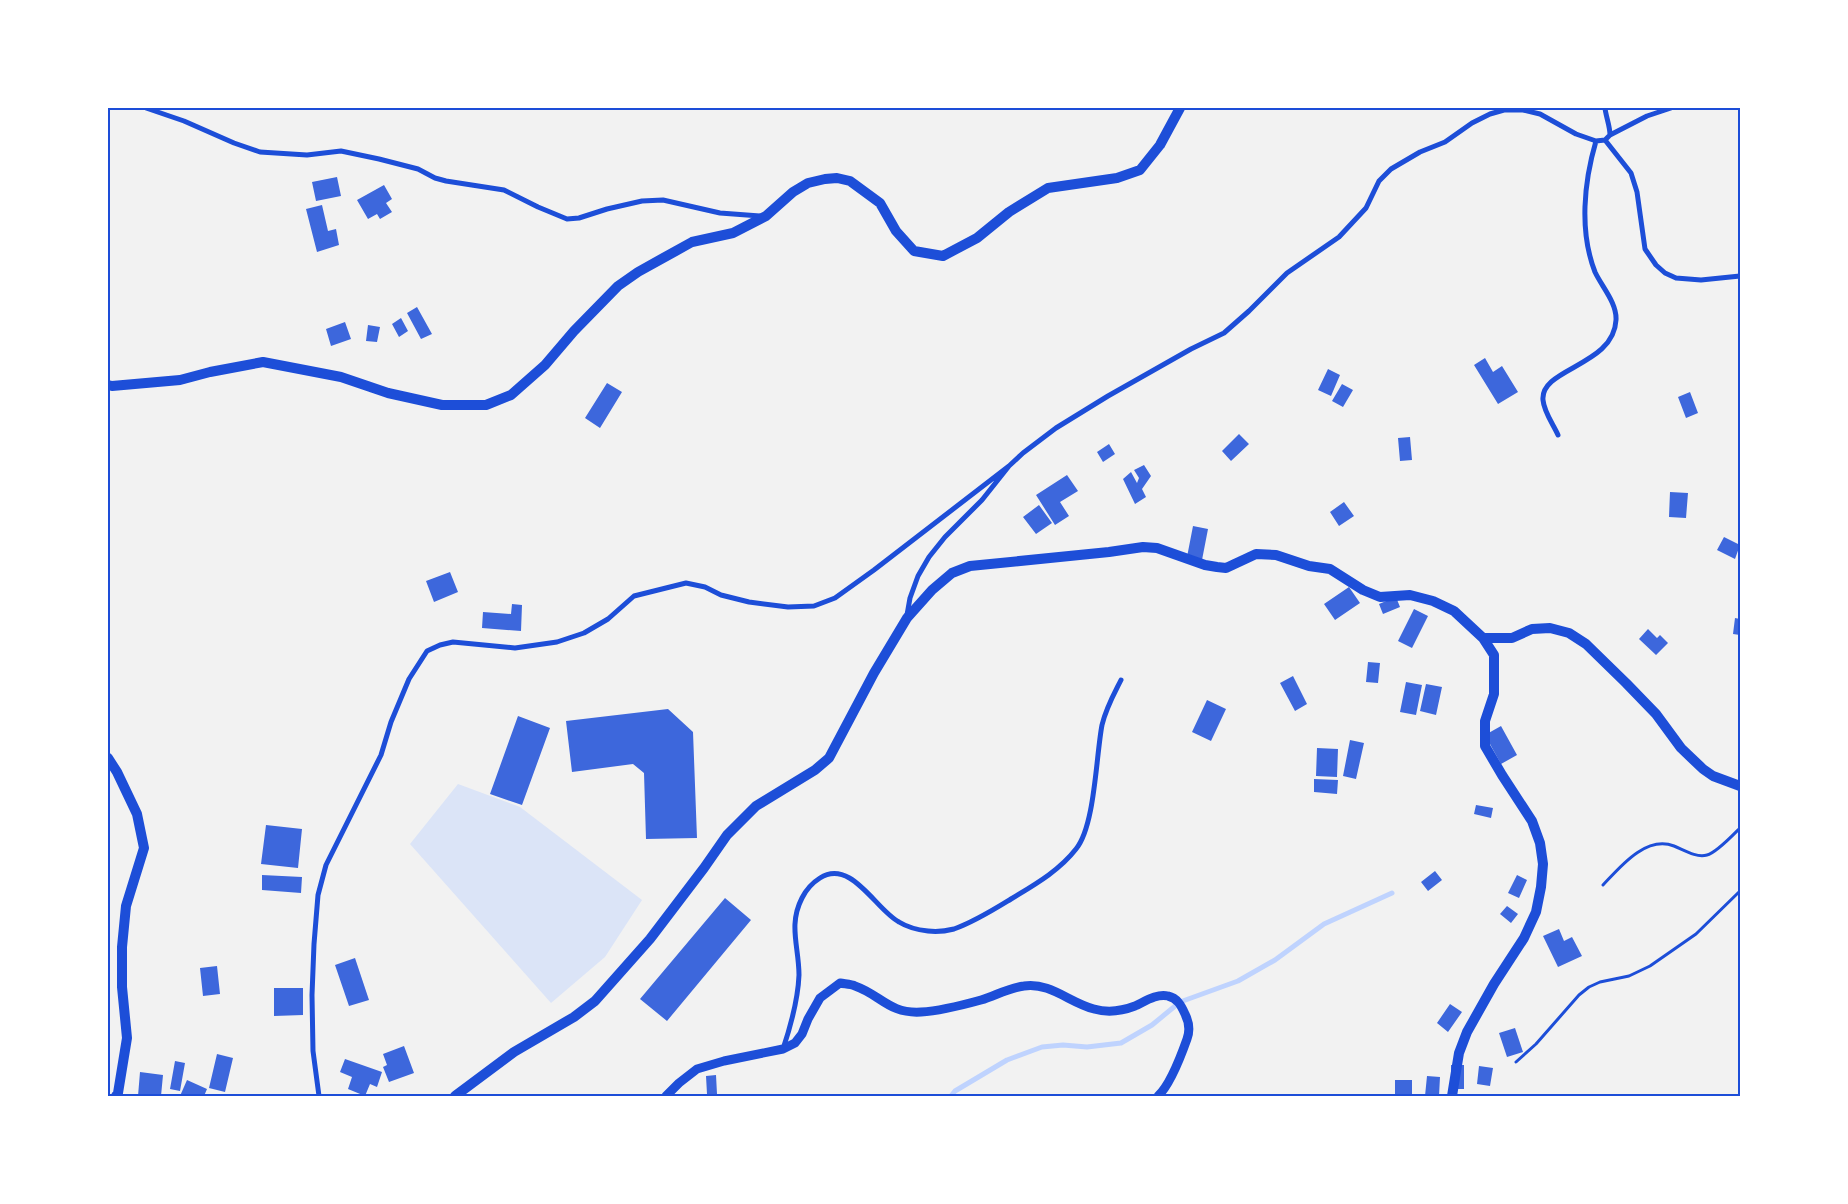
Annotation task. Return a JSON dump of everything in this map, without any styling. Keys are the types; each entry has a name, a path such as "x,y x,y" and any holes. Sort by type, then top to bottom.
{"main road":[{"path":"108,385 180,380 263,362 341,376 388,393 442,405 486,404 511,395 518,389 545,365 574,331 618,286 638,272 692,242 733,233 766,216 793,192 808,183 838,178 850,182 880,203 896,231 914,251 943,256 977,238 1009,212 1048,188 1118,178 1140,170 1160,145 1180,108"},
{"path":"455,1096 514,1052 574,1017 596,1000 650,938 727,835 756,806 815,770 829,758 874,673 907,618 932,590 952,573 970,566 1143,547 1157,548 1205,566 1226,568 1256,554 1266,554 1276,555 1309,566 1330,569 1363,590 1380,597 1410,595 1454,611 1483,638 1494,655 1494,694 1485,721 1486,746 1502,776 1532,820 1540,843 1542,864 1541,887 1536,912 1524,938 1494,984 1467,1032 1459,1053 1452,1096"},
{"path":"1483,638 1512,638 1532,630 1550,628 1569,632 1586,644 1626,683 1656,714 1681,748 1703,769 1713,776 1740,786"},
{"path":"108,758 117,772 137,814 144,848 126,906 122,947 122,987 127,1038 116,1096"}],"street":[{"path":"146,108 184,121 260,152 307,155 341,151 372,157 418,169 434,178 446,181 504,190 538,208 567,219 580,218 642,200 663,200 720,213 766,216"},
{"path":"1605,108 1610,125 1610,135"},
{"path":"319,1096 313,1052 312,995 318,895 326,865 382,755 391,722 409,679 427,651 453,642 515,648 557,642 584,633 608,619 634,596 686,582 705,587 721,595 750,602 788,607 814,606 835,598 922,535 1056,428 1191,349 1224,333 1287,273 1339,237 1366,208 1379,181 1391,169 1404,161 1445,142 1472,123 1490,114 1504,110 1523,110 1540,114 1576,134 1596,140 1605,140 1610,135 1646,116 1671,108"},
{"path":"1558,435 1545,408 1543,398 1547,386 1557,376 1602,351 1614,332 1616,320 1615,309 1596,273 1589,254 1585,224 1587,187 1596,140"},
{"path":"1605,140 1631,173 1637,192 1645,249 1656,264 1665,273 1676,278 1701,280 1740,276"},
{"path":"907,618 910,598 918,576 929,557 945,537 982,500 1009,466"},
{"path":"783,1049 791,1025 799,977 794,916 803,895 810,887 821,877 828,874 842,875 868,893 899,922 928,931 942,931 954,929 971,921 1041,881 1076,851 1082,841 1090,810 1102,724 1107,708 1121,680"},
{"path":"666,1096 697,1069 724,1061 783,1049 795,1043 802,1034 820,998 840,983 854,986 869,993 886,1005 900,1010 920,1012 980,1000 1025,985 1040,986 1058,992 1074,1002 1109,1012 1167,995 1180,1002 1188,1018 1189,1033 1168,1081 1158,1096"}],"path":[{"path":"1603,884 1634,854 1646,847 1666,844 1698,855 1709,855 1740,828"},
{"path":"1516,1062 1536,1044 1579,995 1589,987 1600,982 1629,976 1650,966 1696,934 1740,891"}],"shaded area":[{"path":"458,784 520,807 642,900 605,957 551,1003 410,844"}],"building":[{"path":"337,177 341,196 316,201 312,182"},
{"path":"384,185 392,199 386,203 392,212 380,219 377,214 368,219 357,200"},
{"path":"322,205 328,231 336,229 339,245 317,252 306,209"},
{"path":"417,307 432,334 421,339 407,313"},
{"path":"401,318 408,331 399,337 392,324"},
{"path":"345,322 351,339 331,346 326,329"},
{"path":"368,325 380,327 377,342 366,341"},
{"path":"1485,358 1493,372 1502,366 1518,392 1498,404 1474,365"},
{"path":"1328,369 1340,375 1331,396 1318,390"},
{"path":"607,383 622,392 600,428 585,418"},
{"path":"1342,384 1353,390 1343,407 1332,401"},
{"path":"1690,392 1698,413 1686,418 1678,397"},
{"path":"1239,434 1249,444 1231,461 1222,451"},
{"path":"1410,437 1412,460 1400,461 1398,438"},
{"path":"1109,444 1115,454 1103,462 1097,452"},
{"path":"1144,465 1151,476 1142,489 1146,497 1135,504 1123,479 1131,472 1137,483 1139,478 1134,470"},
{"path":"1067,475 1078,491 1060,502 1069,516 1055,525 1036,495"},
{"path":"1670,492 1688,493 1686,518 1669,517"},
{"path":"1344,502 1354,516 1339,526 1330,512"},
{"path":"1039,505 1052,523 1036,534 1023,517"},
{"path":"1193,526 1208,529 1202,560 1187,557"},
{"path":"1724,537 1740,545 1735,559 1717,550"},
{"path":"450,572 458,592 434,602 426,581"},
{"path":"1349,587 1360,603 1335,620 1324,604"},
{"path":"1396,597 1400,607 1383,614 1379,604"},
{"path":"512,604 522,605 521,631 482,628 483,612 511,614"},
{"path":"1414,609 1428,616 1412,648 1398,641"},
{"path":"1735,618 1740,619 1740,635 1733,634"},
{"path":"1648,629 1657,638 1660,635 1668,643 1656,655 1639,639"},
{"path":"1368,662 1380,663 1378,683 1366,682"},
{"path":"1293,676 1307,704 1295,711 1280,683"},
{"path":"1406,682 1422,685 1416,715 1400,712"},
{"path":"1426,684 1442,687 1436,715 1420,711"},
{"path":"1207,700 1226,709 1211,741 1192,732"},
{"path":"668,709 693,732 697,838 646,839 644,773 633,764 572,772 566,721"},
{"path":"518,716 550,728 522,805 490,794"},
{"path":"1501,726 1517,755 1501,764 1485,735"},
{"path":"1350,740 1364,743 1356,779 1343,776"},
{"path":"1317,748 1338,749 1337,777 1316,776"},
{"path":"1314,779 1338,780 1337,794 1314,792"},
{"path":"1476,805 1493,808 1491,818 1474,814"},
{"path":"266,825 302,829 298,868 261,864"},
{"path":"1435,871 1442,880 1428,891 1421,882"},
{"path":"262,875 302,877 301,893 262,890"},
{"path":"1517,875 1527,880 1519,898 1508,893"},
{"path":"725,898 751,920 667,1021 640,999"},
{"path":"1507,906 1518,914 1511,923 1500,914"},
{"path":"1559,929 1564,941 1572,937 1582,956 1558,967 1543,936"},
{"path":"355,958 369,1000 349,1006 335,965"},
{"path":"217,966 220,994 203,996 200,968"},
{"path":"274,988 303,988 303,1015 274,1016"},
{"path":"1450,1004 1462,1012 1448,1032 1437,1023"},
{"path":"1515,1028 1523,1052 1507,1057 1499,1033"},
{"path":"404,1046 414,1073 389,1082 383,1067 387,1065 383,1054"},
{"path":"217,1054 233,1058 225,1092 209,1088"},
{"path":"345,1059 382,1072 377,1087 370,1084 365,1096 348,1089 352,1077 340,1072"},
{"path":"175,1061 185,1063 180,1091 170,1089"},
{"path":"1451,1065 1464,1065 1464,1089 1451,1089"},
{"path":"1479,1066 1493,1068 1490,1086 1477,1084"},
{"path":"140,1072 163,1075 161,1096 138,1096"},
{"path":"716,1075 717,1094 707,1094 706,1076"},
{"path":"1427,1076 1440,1077 1439,1096 1425,1096"},
{"path":"187,1080 207,1089 204,1096 180,1096"},
{"path":"1395,1080 1412,1080 1412,1096 1395,1096"}],"waterway":[{"path":"951,1096 955,1091 1007,1060 1042,1047 1063,1045 1087,1047 1121,1043 1152,1025 1180,1002 1238,981 1275,960 1324,924 1392,893"}]}
